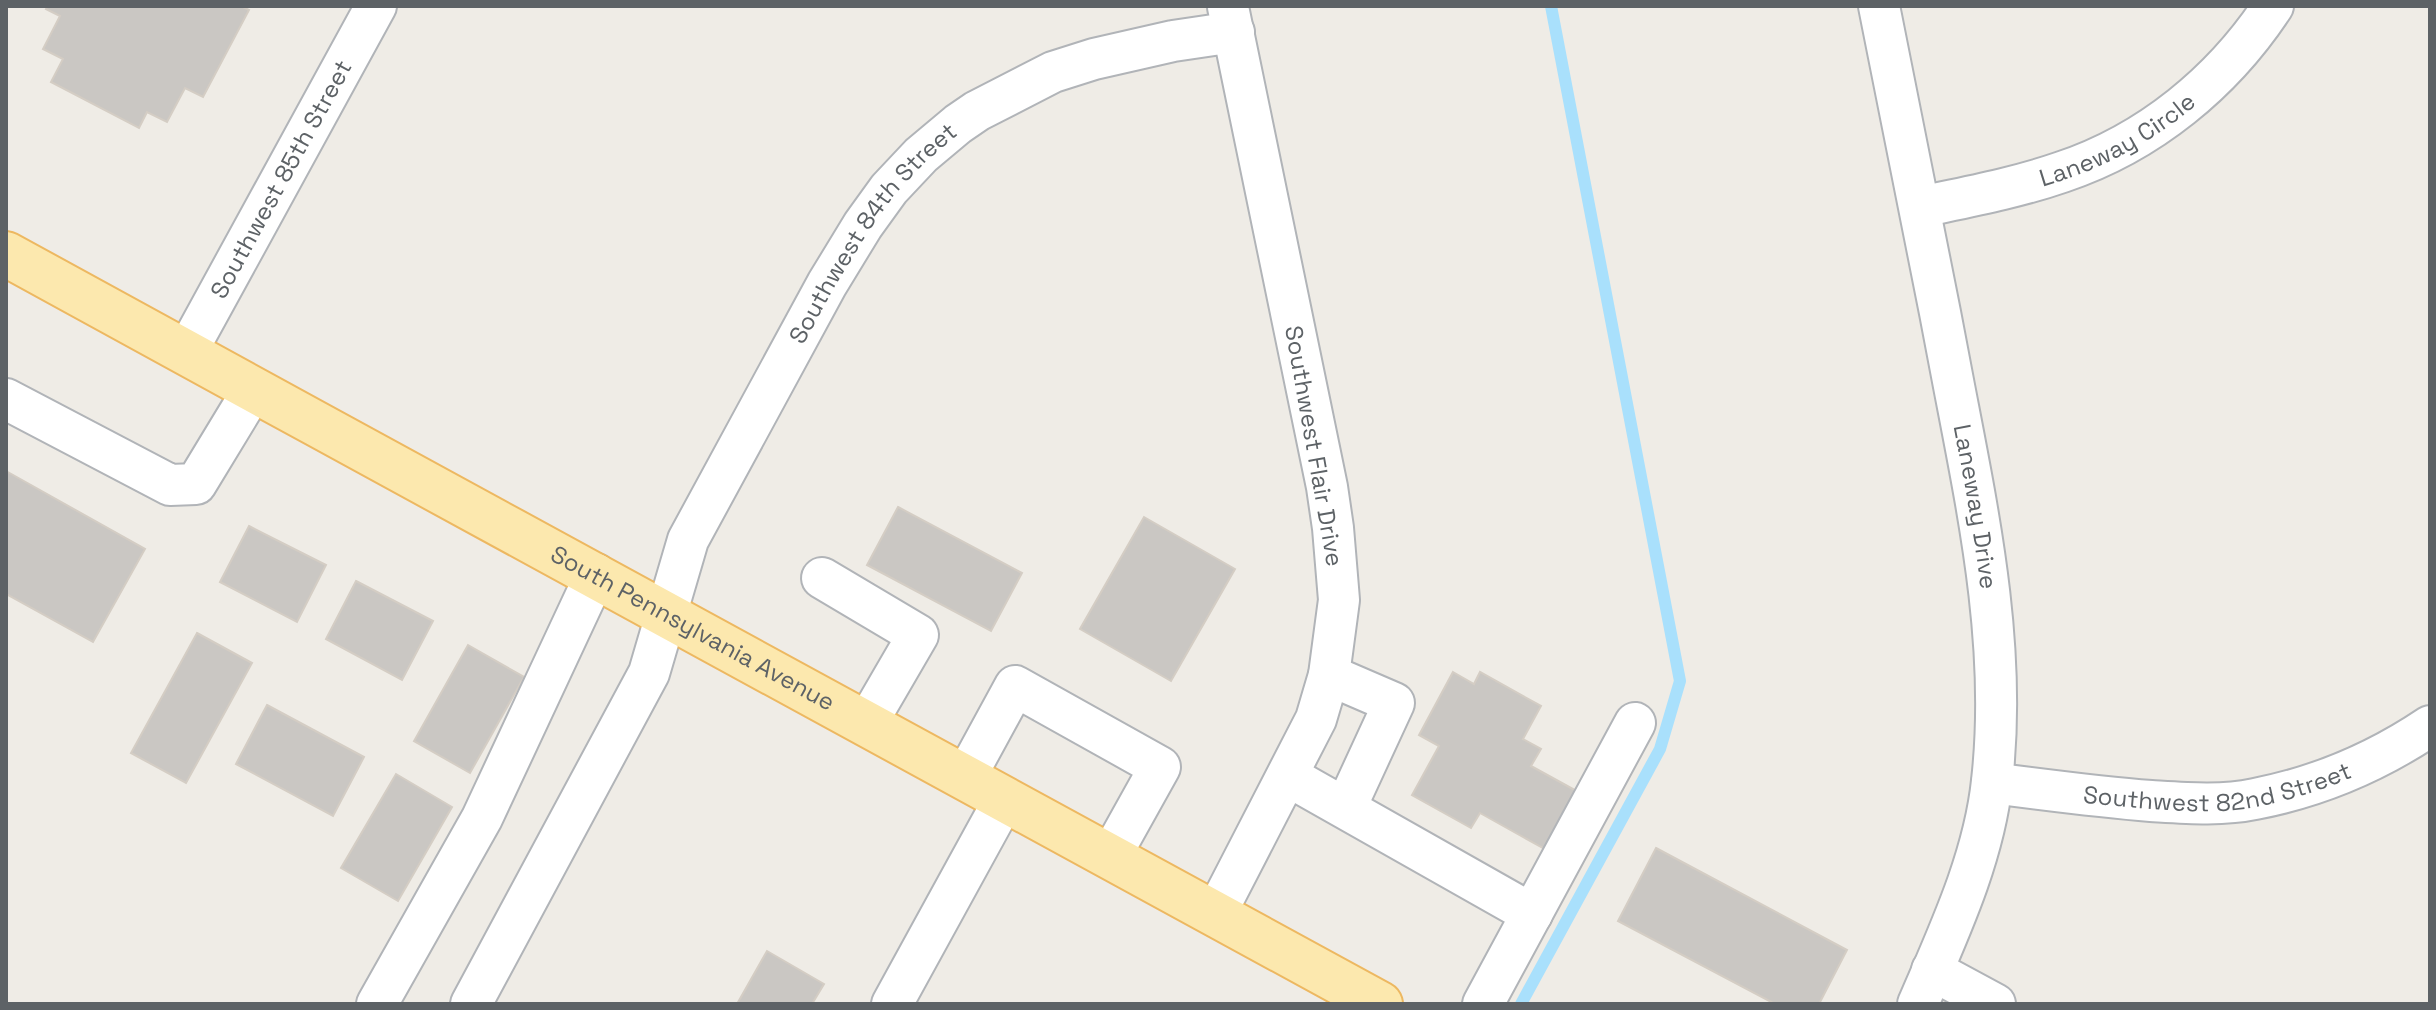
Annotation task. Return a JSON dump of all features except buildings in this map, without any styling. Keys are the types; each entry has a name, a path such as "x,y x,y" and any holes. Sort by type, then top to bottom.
{"main road":[{"name":"South Pennsylvania Avenue","path":"6,254 868,721 1380,1004"}],"street":[{"name":"Southwest 85th Street","path":"186,353 376,6"},
{"name":"Laneway Drive","path":"1879,6 1981,526 1991,603 1997,710 1992,783 1977,850 1925,987"},
{"name":"Laneway Circle","path":"1920,207 2061,173 2108,154 2159,123 2211,83 2232,62 2273,6"},
{"name":"Southwest 84th Street","path":"471,1004 649,673 688,540 770,387 863,225 889,189 940,137 977,111 1053,72 1173,41 1231,19"},
{"name":"Southwest Flair Drive","path":"1216,913 1316,719 1329,675 1339,600 1333,528 1231,19"},
{"path":"6,399 170,485 196,484 253,390"},
{"path":"377,1004 482,818 596,574"},
{"path":"822,578 918,635 868,721"},
{"path":"1329,675 1394,703 1346,807"},
{"path":"966,776 1015,686 1160,767 1111,855"},
{"path":"1483,1004 1635,723"},
{"name":"Southwest 82nd Street","path":"1992,783 2101,797 2162,801 2206,803 2254,800 2301,788 2349,770 2388,752 2430,726"},
{"path":"1288,776 1532,914"},
{"path":"892,1004 1005,798"},
{"path":"1925,987 1994,1004"}],"waterway":[{"path":"1521,1004 1660,749 1680,681 1551,6"}]}
